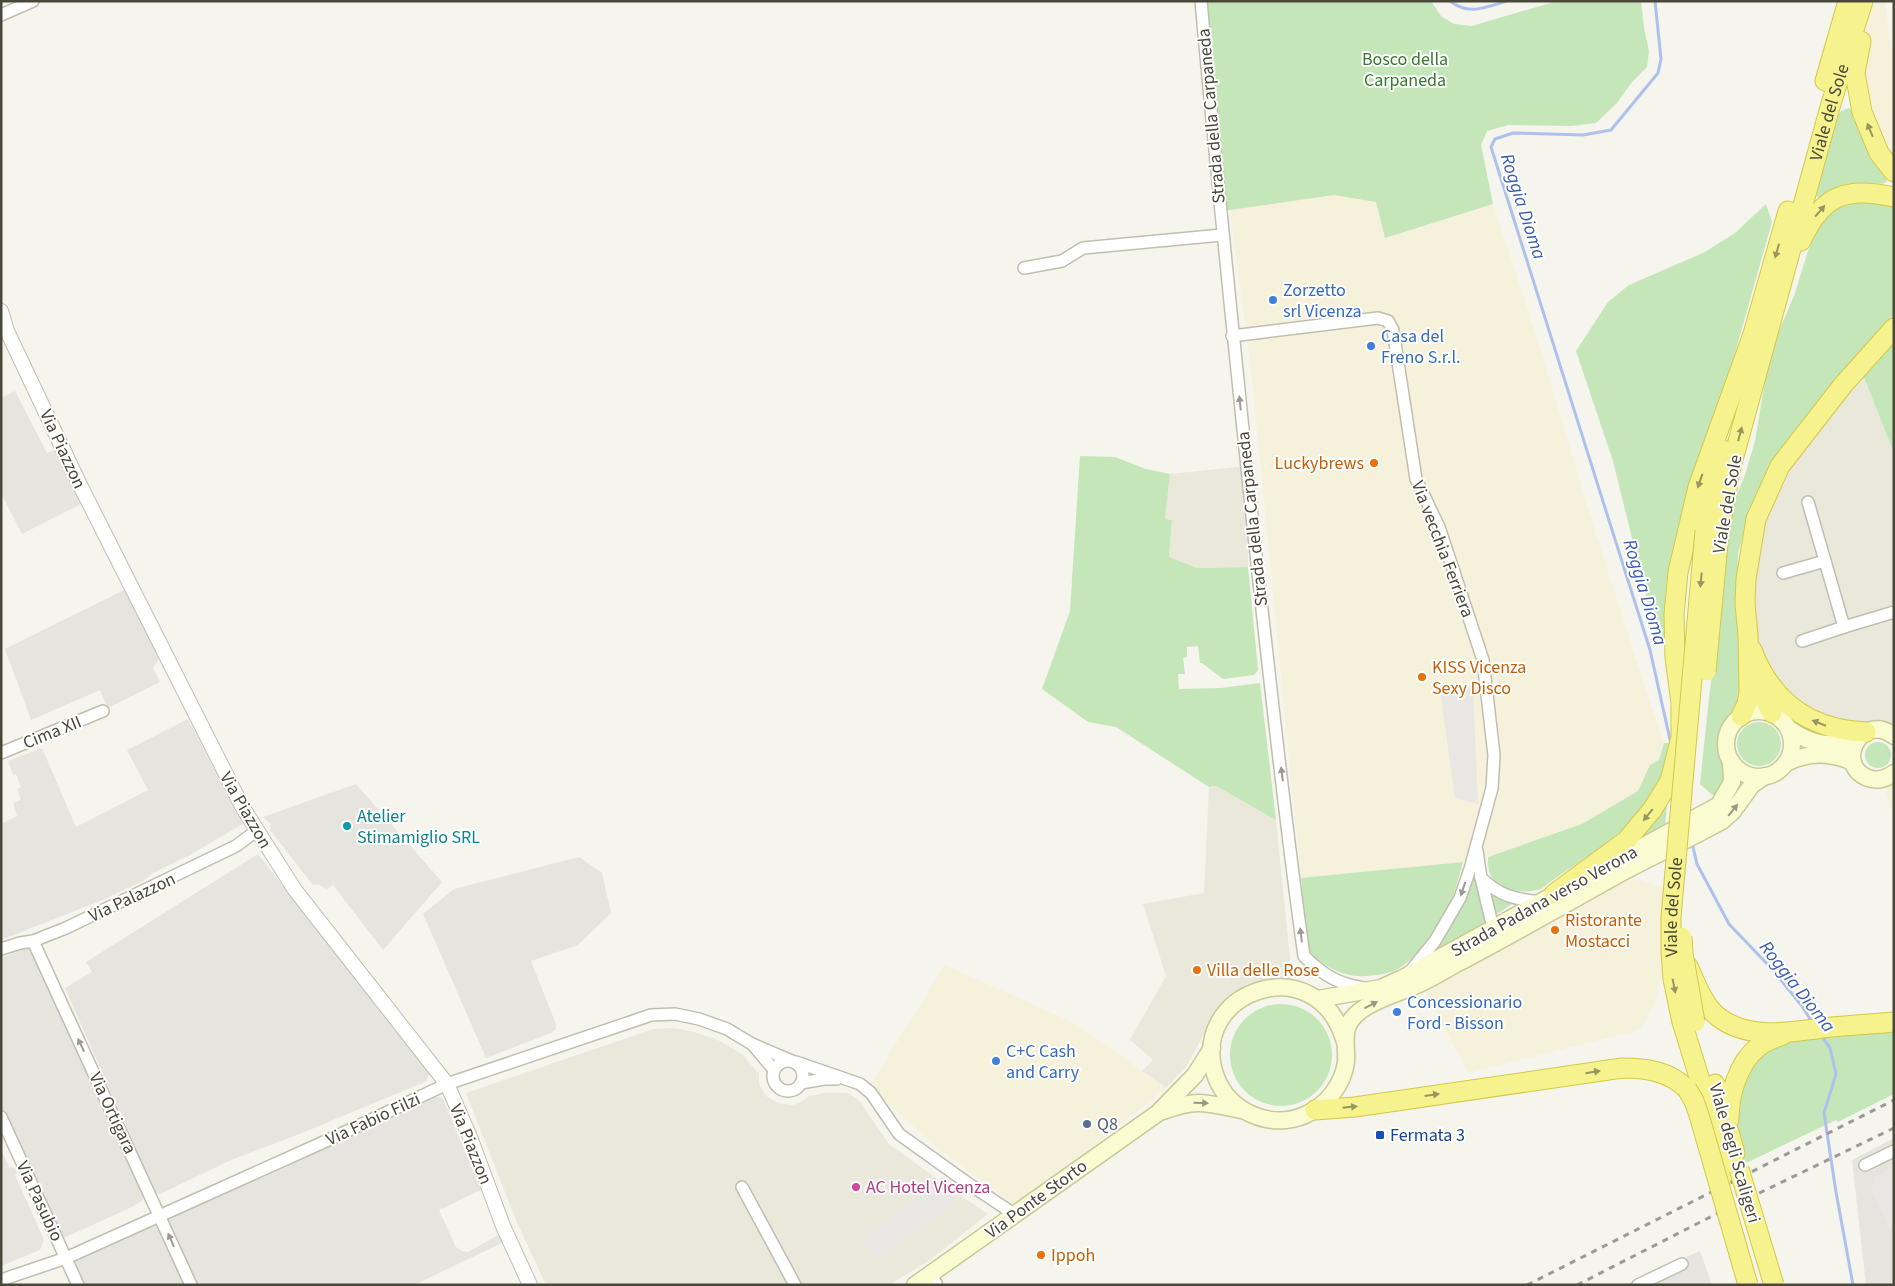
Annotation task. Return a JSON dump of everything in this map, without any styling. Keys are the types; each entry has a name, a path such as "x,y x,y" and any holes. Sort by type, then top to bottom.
{"highway":[{"name":"Viale del Sole","path":"1689,1022 1673,979 1671,917 1719,465 1752,337 1848,1"},
{"name":"Viale del Sole","path":"1689,1022 1682,927 1712,532 1732,467 1830,107 1863,1"},
{"path":"1869,1 1855,73 1866,120 1878,153 1894,172"},
{"path":"1781,285 1810,222 1827,203 1848,194 1869,192 1894,197"},
{"path":"1772,713 1764,702 1760,690 1750,642 1745,604 1746,579 1756,519 1780,466 1843,385 1894,328"},
{"path":"1547,898 1626,841 1652,810 1670,781 1680,737 1681,703 1674,616 1678,572 1698,487 1752,337"},
{"path":"1741,716 1747,704 1749,692 1750,642"},
{"path":"1750,642 1764,677 1783,700 1795,710 1807,718 1836,729 1862,735"},
{"path":"1683,953 1696,983 1716,1015 1730,1024 1746,1030 1787,1033 1894,1022"},
{"name":"Viale degli Scaligeri","path":"1689,1022 1728,1128 1774,1285"},
{"name":"Viale degli Scaligeri","path":"1689,1022 1761,1285"},
{"path":"1728,1128 1732,1095 1746,1059 1758,1046 1787,1033"},
{"path":"1315,1110 1622,1068 1646,1068 1661,1073 1677,1080 1687,1089 1696,1108 1748,1285"}],"main road":[{"path":"1853,762 1842,757 1819,754 1802,756 1786,763 1776,772 1765,776 1746,774 1731,761 1726,740 1731,727 1741,716 1746,713 1759,711 1772,713 1799,736 1822,744 1834,745 1878,730 1894,736"},
{"path":"1786,763 1792,750 1789,729"},
{"path":"1862,735 1852,750 1853,762 1859,772 1874,780 1885,778 1894,773"},
{"name":"Strada Padana verso Verona","path":"1345,1042 1336,1018 1318,1000 1306,992 1292,988 1264,988 1239,1000 1220,1021 1212,1048 1212,1063 1223,1091 1232,1102 1244,1111 1267,1120 1280,1121 1304,1116 1315,1110 1324,1103 1338,1085 1346,1062 1346,1030 1352,1018 1362,1010 1421,983 1486,948 1688,831 1720,805 1725,797 1732,782 1731,761"},
{"name":"Strada Padana verso Verona","path":"1318,1000 1374,990 1403,978 1547,898 1688,831 1725,819 1752,785 1765,776"},
{"name":"Via Ponte Storto","path":"915,1285 936,1281 1014,1214 1158,1112 1195,1075 1212,1048"},
{"name":"Via Ponte Storto","path":"1158,1112 1198,1102 1244,1111"}],"street":[{"path":"1,15 33,1"},
{"name":"Strada della Carpaneda","path":"1201,1 1232,336 1304,956 1320,972 1340,982 1374,990"},
{"path":"1024,268 1062,261 1083,248 1222,235"},
{"name":"Via Piazzon","path":"1,311 5,335 242,808 295,890 447,1084 470,1137 503,1226 530,1285"},
{"name":"Via vecchia Ferriera","path":"1232,336 1378,318 1388,321 1393,330 1416,479 1439,527 1483,660 1494,755 1492,788 1470,869 1460,898 1423,958 1403,978"},
{"path":"1808,502 1844,627"},
{"path":"1783,573 1825,561"},
{"path":"1802,641 1894,612"},
{"name":"Cima XII","path":"1,753 103,711"},
{"name":"Via Palazzon","path":"1,949 33,941 66,928 236,846 256,831"},
{"name":"Via vecchia Ferriera","path":"1476,842 1481,878 1493,928"},
{"path":"1481,878 1502,894 1517,899 1547,898"},
{"path":"1486,948 1493,928"},
{"name":"Via Ortigara","path":"33,941 161,1216 191,1285"},
{"name":"Via Fabio Filzi","path":"1,1280 66,1258 447,1084 651,1015 676,1014 727,1028 752,1044 794,1062 860,1084 870,1093 899,1134 1014,1214"},
{"name":"Via Fabio Filzi","path":"752,1044 774,1070"},
{"path":"794,1062 802,1070 803,1079 795,1089 783,1090 774,1083 772,1077 774,1070 779,1063 794,1062"},
{"path":"801,1083 824,1079 848,1079"},
{"name":"Via Pasubio","path":"1,1117 78,1285"},
{"path":"1864,1165 1894,1151"},
{"path":"742,1187 795,1285"},
{"path":"1638,1285 1682,1264"}],"shaded area":[{"path":"1873,1 1885,1 1890,44 1894,53 1894,158 1874,122 1864,81 1864,39"},
{"path":"1333,194 1376,202 1385,238 1493,204 1537,338 1588,509 1664,743 1659,760 1650,765 1639,791 1582,824 1488,857 1463,862 1301,878 1250,360 1230,210"},
{"path":"1863,375 1894,453 1894,735 1834,727 1774,689 1752,629 1755,540 1780,478"},
{"path":"15,391 47,453 57,449 83,503 22,534 1,493 1,398"},
{"path":"1247,466 1248,567 1197,568 1169,557 1172,520 1165,519 1170,474"},
{"path":"126,589 161,656 153,668 160,682 108,708 100,690 31,720 5,649"},
{"path":"1473,686 1478,804 1455,798 1440,690"},
{"path":"188,719 243,824 190,855 153,873 143,881 105,899 1,940 1,824 17,816 13,803 21,800 17,789 21,787 16,774 13,775 8,761 42,748 76,827 148,790 127,750"},
{"path":"1894,778 1894,819 1886,792 1888,784"},
{"path":"356,784 442,882 383,950 333,885 327,889 318,884 313,885 270,830 271,824 263,817"},
{"path":"1216,786 1276,820 1292,979 1247,984 1217,1010 1186,1067 1166,1088 1142,1071 1153,1060 1130,1040 1166,976 1143,904 1204,893 1209,787"},
{"path":"258,854 429,1073 427,1081 302,1133 231,1160 160,1194 155,1192 65,988 92,972 86,962"},
{"path":"579,857 602,873 611,913 578,945 531,961 556,1024 556,1029 551,1033 486,1058 423,914 454,889"},
{"path":"1640,880 1662,887 1662,971 1657,995 1650,1012 1639,1030 1468,1073 1423,987 1624,881"},
{"path":"33,945 112,1117 144,1196 142,1201 132,1207 64,1238 58,1236 1,1115 1,958"},
{"path":"945,965 1074,1023 1166,1088 1089,1151 1015,1205 937,1148 863,1081 872,1082"},
{"path":"674,1028 695,1032 720,1041 743,1055 758,1073 759,1071 759,1084 766,1096 778,1103 793,1105 809,1096 825,1093 846,1093 853,1096 860,1102 889,1144 988,1214 930,1260 889,1285 546,1285 516,1220 466,1093 653,1029"},
{"path":"433,1095 443,1099 481,1190 439,1210 456,1247 468,1252 500,1234 504,1242 414,1285 197,1285 165,1212"},
{"path":"1894,1138 1894,1285 1866,1285 1852,1160"},
{"path":"1,1150 9,1167 15,1168 17,1174 15,1175 44,1240 40,1250 1,1266"},
{"path":"1894,1167 1894,1224 1889,1227 1871,1191 1874,1177"},
{"path":"942,1179 957,1199 876,1259 861,1239"},
{"path":"155,1217 186,1285 78,1285 64,1253"},
{"path":"1700,1251 1712,1285 1625,1285"}],"green space":[{"name":"Bosco della Carpaneda","path":"1205,1 1431,1 1441,16 1454,24 1472,26 1557,1 1641,1 1649,51 1647,67 1632,82 1616,104 1596,123 1571,126 1508,125 1487,131 1481,145 1493,204 1385,238 1376,202 1334,195 1219,210"},
{"path":"1849,108 1853,111 1859,132 1886,173 1887,181 1883,184 1864,183 1851,185 1822,199 1816,196 1816,191 1834,121 1841,111"},
{"path":"1881,202 1894,206 1894,315 1864,348 1776,460 1753,502 1738,553 1737,602 1745,692 1737,713 1729,718 1721,731 1719,744 1728,768 1719,798 1711,794 1700,784 1709,698 1731,523 1736,497 1755,441 1770,351 1794,296 1817,228 1827,216 1851,203"},
{"path":"1766,204 1772,222 1735,353 1680,519 1666,584 1664,641 1650,611 1613,461 1576,351 1608,302 1629,285 1705,252 1735,233"},
{"path":"1894,337 1894,453 1863,375"},
{"path":"1080,456 1115,457 1146,469 1170,474 1165,519 1172,520 1169,557 1197,568 1248,567 1258,670 1254,675 1223,679 1200,663 1198,646 1187,647 1187,657 1183,658 1185,674 1178,674 1179,689 1221,688 1260,683 1276,820 1216,786 1209,787 1116,727 1088,722 1042,689 1070,611"},
{"path":"1755,722 1763,722 1775,728 1781,744 1775,760 1763,766 1755,766 1743,760 1737,748 1737,740 1743,728"},
{"path":"1878,742 1887,746 1891,755 1887,764 1878,768 1869,764 1865,755 1869,746"},
{"path":"1664,743 1671,743 1669,753 1658,783 1648,801 1636,816 1607,843 1541,889 1535,891 1506,888 1491,876 1488,857 1582,824 1638,791 1650,765 1659,760"},
{"path":"1668,790 1665,828 1632,844"},
{"path":"1463,862 1449,906 1436,929 1418,952 1398,969 1380,975 1349,975 1326,966 1308,951 1301,878"},
{"path":"1474,870 1486,921 1484,924 1440,947 1436,947 1459,910"},
{"path":"1490,893 1506,901 1515,902 1494,916"},
{"path":"1281,1004 1301,1007 1310,1012 1324,1026 1329,1035 1332,1055 1329,1075 1324,1084 1310,1098 1301,1103 1281,1106 1261,1103 1252,1098 1238,1084 1233,1075 1230,1055 1233,1035 1238,1026 1252,1012 1261,1007"},
{"path":"1894,1025 1894,1094 1838,1122 1836,1120 1744,1164 1733,1125 1737,1079 1777,1039"}],"waterway":[{"name":"Roggia Dioma","path":"1450,1 1457,6 1471,9 1485,8 1507,1"},
{"name":"Roggia Dioma","path":"1655,1 1661,59 1658,73 1611,130 1583,135 1513,133 1495,139 1491,147 1650,650 1671,744"},
{"name":"Roggia Dioma","path":"1692,843 1697,864 1729,924 1772,969 1802,1006 1812,1022"},
{"name":"Roggia Dioma","path":"1821,1035 1830,1048 1836,1074 1824,1113 1853,1285"}],"railway":[{"path":"1527,1285 1894,1100"},
{"path":"1577,1285 1720,1212 1894,1128"}],"place":[{"name":"Zorzetto srl Vicenza","path":"1273,300"},
{"name":"Casa del Freno S.r.l.","path":"1371,346"},
{"name":"Luckybrews","path":"1374,463"},
{"name":"KISS Vicenza Sexy Disco","path":"1422,677"},
{"name":"Atelier Stimamiglio SRL","path":"347,826"},
{"name":"Ristorante Mostacci","path":"1555,930"},
{"name":"Villa delle Rose","path":"1197,970"},
{"name":"Concessionario Ford - Bisson","path":"1397,1012"},
{"name":"C+C Cash and Carry","path":"996,1061"},
{"name":"Q8","path":"1087,1124"},
{"name":"Fermata 3","path":"1380,1135"},
{"name":"AC Hotel Vicenza","path":"856,1187"},
{"name":"Ippoh","path":"1041,1255"}]}
